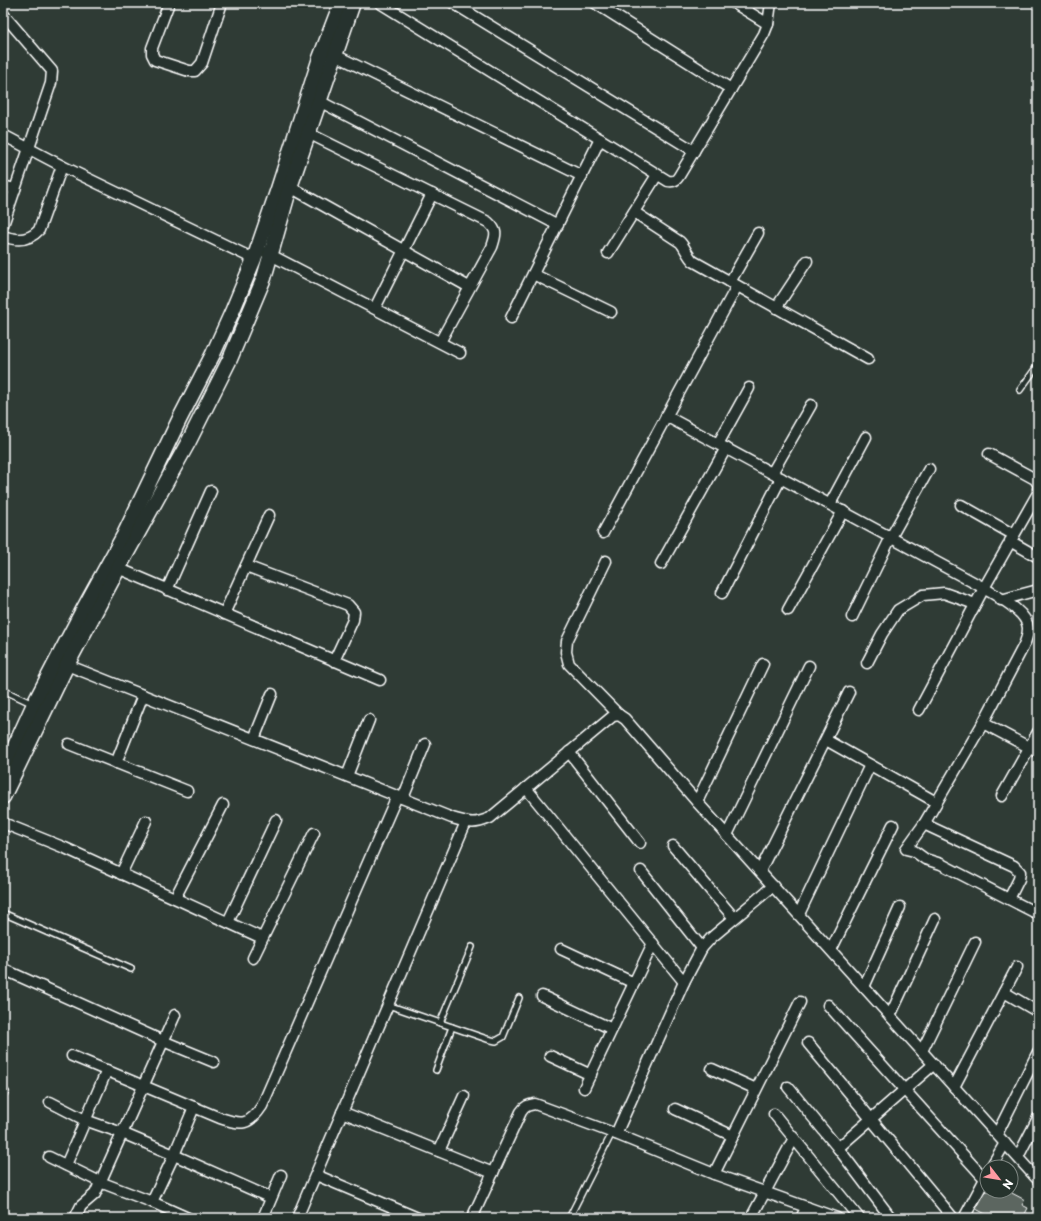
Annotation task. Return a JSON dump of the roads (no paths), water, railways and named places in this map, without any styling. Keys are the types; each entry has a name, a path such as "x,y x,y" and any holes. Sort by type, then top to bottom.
{"main road":[{"path":"113,566 124,535 180,418 213,354 256,254 320,58 341,3"},
{"path":"3,797 62,663 113,566 189,441 230,359 264,278 290,187 353,3"},
{"path":"4,768 34,704 62,663"}],"street":[{"path":"169,3 152,48 152,54 155,60 189,71 195,71 202,63 222,3"},
{"path":"380,3 658,175 672,182 676,180 764,34 768,24 771,3"},
{"path":"453,3 694,151"},
{"path":"595,3 731,89"},
{"path":"734,3 768,24"},
{"path":"3,14 52,71 51,82 3,225"},
{"path":"335,55 582,176"},
{"path":"319,101 558,225"},
{"path":"308,133 488,222 495,228 492,247 440,342"},
{"path":"3,135 62,166 256,254 270,255 460,353"},
{"path":"511,318 600,139"},
{"path":"3,236 8,238 23,239 33,236 39,230 62,166"},
{"path":"608,253 658,175"},
{"path":"3,186 15,189"},
{"path":"290,187 469,287"},
{"path":"375,308 432,194"},
{"path":"634,212 680,242 693,261 868,359"},
{"path":"603,533 666,416 758,234"},
{"path":"776,308 808,261"},
{"path":"533,274 612,312"},
{"path":"661,564 722,446 749,388"},
{"path":"772,473 811,406"},
{"path":"666,416 984,588 1020,613 1028,627 1024,647 983,723 924,824 906,849 914,851 925,859 941,864 1038,914"},
{"path":"830,504 866,437"},
{"path":"989,454 1034,479 1038,484"},
{"path":"852,617 891,538 929,469"},
{"path":"722,593 782,478"},
{"path":"919,710 975,604 1038,493 1038,488"},
{"path":"167,590 211,491"},
{"path":"961,505 1038,557"},
{"path":"788,610 843,511"},
{"path":"224,614 268,516"},
{"path":"606,561 567,641 566,652 569,664 619,715 625,718 697,802 1038,1180"},
{"path":"113,566 380,680"},
{"path":"246,566 348,605 354,612 353,620 334,661"},
{"path":"1001,600 1038,590"},
{"path":"867,663 882,634 898,610 923,595 944,593 975,604"},
{"path":"62,663 452,818 466,822 477,823 490,818 613,716 619,715"},
{"path":"697,802 763,664"},
{"path":"727,835 809,666"},
{"path":"760,871 849,692"},
{"path":"254,739 272,694"},
{"path":"116,762 143,695"},
{"path":"346,776 369,720"},
{"path":"983,723 1034,750"},
{"path":"1002,796 1034,750 1038,732"},
{"path":"826,740 936,802"},
{"path":"69,744 187,791"},
{"path":"72,1056 220,1118 237,1123 248,1121 256,1116 262,1106 425,744"},
{"path":"569,752 640,843"},
{"path":"799,914 870,765"},
{"path":"526,788 684,982"},
{"path":"175,898 223,805"},
{"path":"228,922 276,820"},
{"path":"120,874 146,821"},
{"path":"297,1218 466,822"},
{"path":"3,823 65,848 262,938"},
{"path":"924,824 1014,866 1020,872 1019,878 1009,899"},
{"path":"831,950 893,826"},
{"path":"253,958 314,833"},
{"path":"673,846 734,918"},
{"path":"641,871 702,948"},
{"path":"614,1134 684,982 702,948 711,938 773,886"},
{"path":"864,987 900,907"},
{"path":"890,1016 935,919"},
{"path":"922,1051 975,942"},
{"path":"584,1088 653,943"},
{"path":"561,949 634,983"},
{"path":"954,1087 1017,967"},
{"path":"3,969 163,1041 214,1062"},
{"path":"1004,992 1038,1012"},
{"path":"542,996 612,1029"},
{"path":"714,1174 800,1002"},
{"path":"828,1005 904,1090 979,1170"},
{"path":"75,1218 81,1206 95,1194 175,1015"},
{"path":"808,1043 953,1218"},
{"path":"997,1134 1038,1052"},
{"path":"550,1056 591,1075"},
{"path":"838,1148 934,1064"},
{"path":"712,1069 756,1089"},
{"path":"66,1165 106,1070"},
{"path":"788,1087 838,1148 891,1218"},
{"path":"438,1151 464,1096"},
{"path":"50,1102 85,1120 122,1133 271,1198"},
{"path":"472,1218 521,1112 524,1107 529,1104 542,1106 714,1174 837,1218"},
{"path":"152,1202 194,1107"},
{"path":"675,1109 733,1136"},
{"path":"342,1112 493,1173"},
{"path":"774,1114 859,1218"},
{"path":"1018,1158 1038,1118"},
{"path":"751,1218 794,1138"},
{"path":"996,1159 1005,1143"},
{"path":"49,1157 100,1182 188,1218"},
{"path":"263,1218 281,1175"},
{"path":"316,1175 418,1218"},
{"path":"964,1218 979,1190"},
{"path":"801,1218 806,1207"}],"lane":[{"path":"1020,390 1038,365"},
{"path":"3,690 34,704"},
{"path":"3,913 131,968"},
{"path":"440,1023 472,947"},
{"path":"388,1005 496,1041 503,1037 519,998"},
{"path":"436,1070 452,1027"},
{"path":"569,1218 614,1134"}]}
